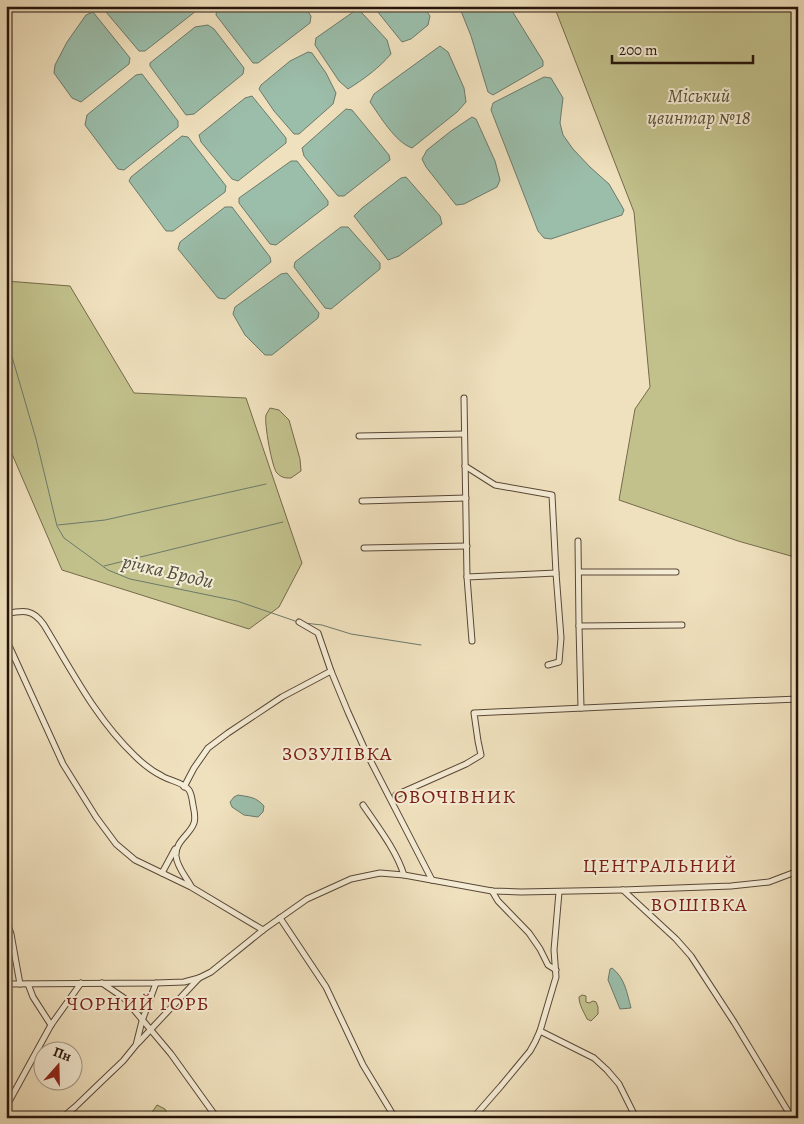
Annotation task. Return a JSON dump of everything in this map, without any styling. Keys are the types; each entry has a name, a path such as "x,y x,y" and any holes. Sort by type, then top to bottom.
{"street":[{"path":"464,398 467,546 472,641"},
{"path":"359,436 464,434"},
{"path":"465,466 495,485 552,495 561,638 559,662 548,665"},
{"path":"362,501 466,498"},
{"path":"578,541 581,708"},
{"path":"364,548 467,546"},
{"path":"579,572 676,572"},
{"path":"468,576 556,573"},
{"path":"6,614 32,612 36,615 112,733 144,764 163,777 188,789 192,797 195,817 194,824 178,844 162,873"},
{"path":"299,622 318,633 331,671 366,752 432,880"},
{"path":"579,626 682,625"},
{"path":"6,639 68,773 109,836 121,850 135,860 191,887 263,930"},
{"path":"184,787 208,748 282,697 331,671"},
{"path":"396,795 466,764 480,755 474,713 798,699"},
{"path":"363,805 400,864 404,875"},
{"path":"178,844 176,854 178,864 191,887"},
{"path":"6,984 156,983 184,982 199,978 212,972 263,930 307,899 350,878 380,873 404,875 492,891 559,892 759,884 798,871"},
{"path":"623,890 681,943 692,956 792,1118"},
{"path":"492,891 498,901 529,933 548,965 556,970"},
{"path":"473,1118 533,1047 540,1030 556,977 554,950 559,892"},
{"path":"280,918 326,987 364,1065 395,1118"},
{"path":"6,920 11,934 20,984"},
{"path":"62,1118 122,1061 199,978"},
{"path":"6,1107 51,1025 81,983"},
{"path":"101,983 124,998 170,1054 218,1118"},
{"path":"136,1045 142,1021 156,983"},
{"path":"28,984 33,998 51,1025"},
{"path":"540,1030 594,1058 619,1084 636,1118"}],"green space":[{"name":"Міський цвинтар №18","path":"554,6 798,6 798,558 738,541 619,500 635,409 650,387 634,212"},
{"path":"6,281 70,286 134,393 246,398 302,563 279,607 249,629 62,570 6,440"},
{"path":"270,408 279,410 289,420 300,459 301,471 291,478 279,475 273,463 267,436 266,420 266,415"},
{"path":"582,995 586,996 586,1002 596,1002 598,1007 598,1014 591,1021 587,1019 581,1006 579,997"},
{"path":"157,1105 165,1109 169,1118 148,1118"}],"shaded area":[{"path":"102,6 196,6 196,11 145,51 139,51"},
{"path":"220,6 304,6 311,16 310,23 258,63 253,63 216,15 217,9"},
{"path":"373,6 423,6 430,16 428,25 411,39 402,42"},
{"path":"459,6 509,6 543,61 543,66 493,95 488,92 471,36"},
{"path":"356,10 362,13 387,40 391,54 371,73 348,89 339,81 315,45 316,38"},
{"path":"93,12 130,58 129,64 81,102 72,98 54,73 55,65 67,42 86,15"},
{"path":"208,25 214,29 244,68 243,74 194,114 186,115 150,66 150,63 195,27"},
{"path":"440,46 448,52 464,88 466,102 457,112 412,148 394,134 370,102 374,94"},
{"path":"308,52 312,53 326,73 336,93 333,104 299,134 294,134 274,111 259,89 261,85 290,61"},
{"path":"142,74 178,121 178,127 124,170 118,169 85,125 87,115 136,75"},
{"path":"544,77 551,78 563,98 560,123 563,135 573,149 609,184 624,210 622,215 551,239 544,238 538,231 491,110 493,103"},
{"path":"252,96 286,138 286,143 238,181 232,179 201,142 199,135 245,98"},
{"path":"346,109 352,110 389,155 390,160 344,196 338,196 304,156 302,148"},
{"path":"472,117 476,119 495,161 500,180 497,187 464,204 456,205 426,167 422,159 427,150"},
{"path":"182,136 188,137 226,186 225,192 173,231 166,231 129,181 131,177"},
{"path":"291,161 297,161 328,201 328,205 276,245 270,244 239,203 239,198"},
{"path":"406,177 440,216 442,224 399,256 388,260 354,216 401,178"},
{"path":"225,207 232,207 270,257 271,262 225,299 218,298 178,249 180,242"},
{"path":"341,227 348,227 380,263 380,269 331,309 325,308 294,267 295,262"},
{"path":"287,273 319,313 318,318 272,355 265,355 245,335 233,314 235,307 281,274"},
{"path":"238,795 258,801 264,806 263,812 258,817 244,815 232,807 230,802"},
{"path":"612,968 623,981 631,1008 620,1009 608,980 610,969"}],"waterway":[{"name":"річка Броди","path":"6,336 36,439 57,526 64,538 108,570 130,579 237,601 298,622"},
{"path":"58,525 105,520 266,484"},
{"path":"104,566 283,522"},
{"name":"річка Броди","path":"304,623 322,625 351,634 421,645"}],"district":[{"name":"ЗОЗУЛІВКА","path":"337,753"},
{"name":"ОВОЧІВНИК","path":"455,796"},
{"name":"ЦЕНТРАЛЬНИЙ","path":"660,865"},
{"name":"ВОШІВКА","path":"699,904"},
{"name":"ЧОРНИЙ ГОРБ","path":"138,1003"}]}
